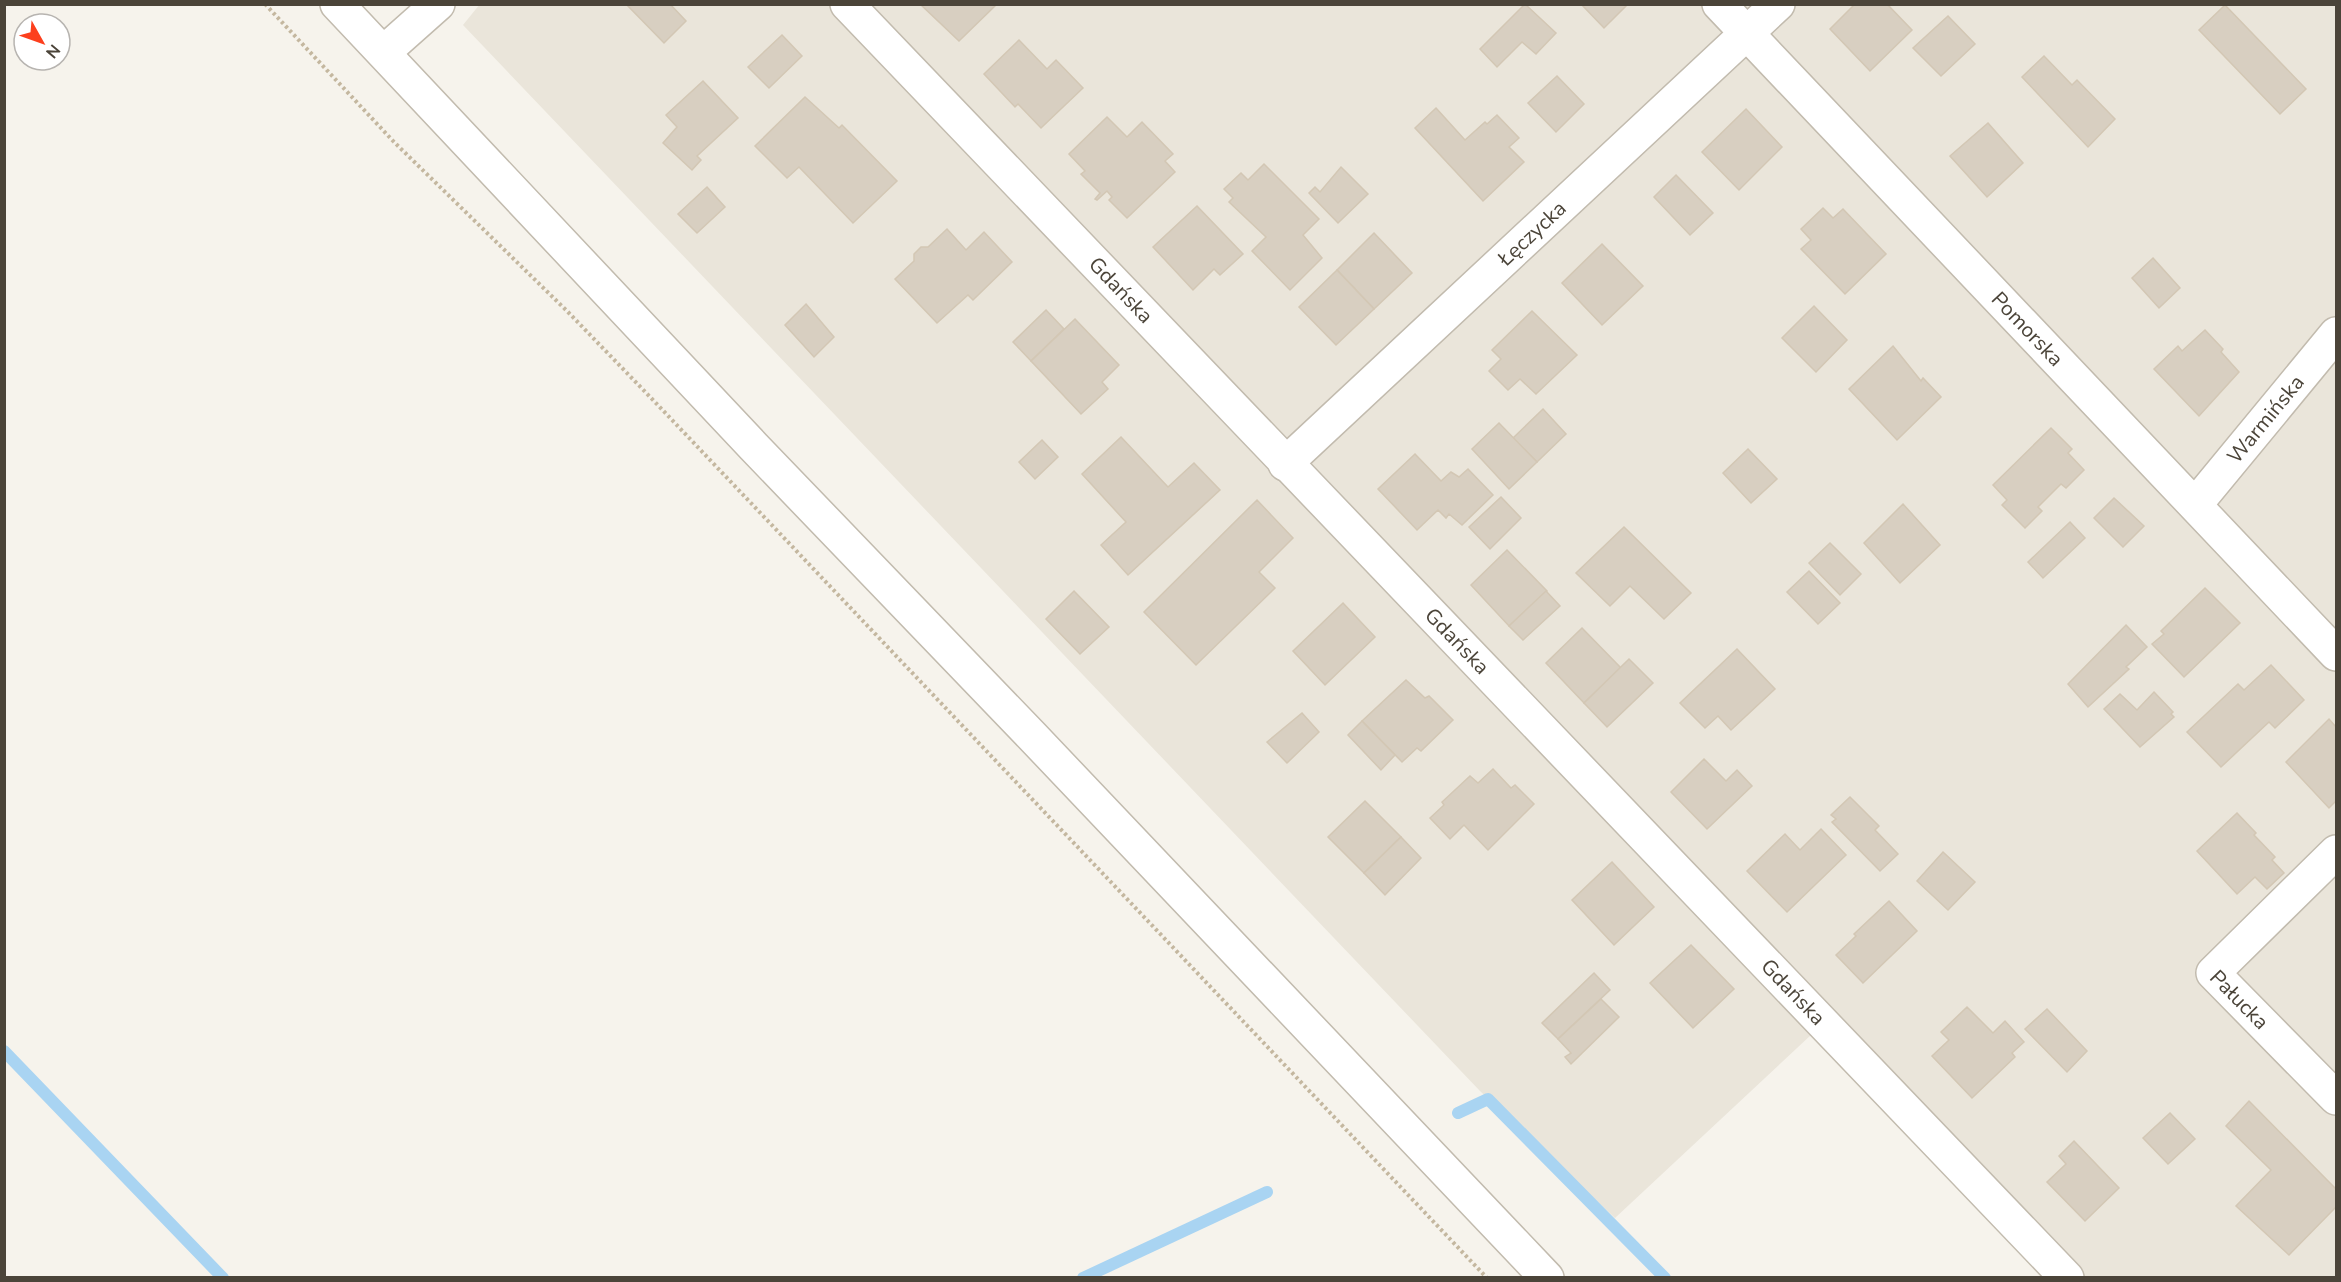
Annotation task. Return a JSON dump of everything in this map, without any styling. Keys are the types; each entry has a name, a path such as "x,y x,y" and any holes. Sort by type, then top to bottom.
{"street":[{"path":"337,4 754,447 1032,735 1547,1278"},
{"path":"384,52 438,4"},
{"name":"Gdańska","path":"847,4 1285,464 2067,1278"},
{"name":"Pomorska","path":"1719,4 2337,654"},
{"name":"Łęczycka","path":"1285,464 1778,4"},
{"name":"Warmińska","path":"2195,505 2337,334"},
{"name":"Pałucka","path":"2337,852 2213,973 2337,1098"}],"path":[{"path":"265,4 394,142 568,312 654,401 1487,1278"}],"shaded area":[{"path":"480,4 2336,5 2336,1277 2043,1277 1811,1035 1615,1218 1480,1091 463,25"}],"building":[{"path":"626,4 670,4 686,21 664,43"},
{"path":"920,4 997,4 959,41"},
{"path":"1525,4 1556,33 1536,54 1522,42 1497,67 1480,49"},
{"path":"1581,4 1628,4 1604,28"},
{"path":"1855,4 1887,4 1912,30 1870,71 1830,29"},
{"path":"2225,5 2306,89 2280,114 2199,30"},
{"path":"1948,16 1975,44 1941,76 1913,48"},
{"path":"782,35 802,56 769,88 748,67"},
{"path":"1019,40 1047,69 1056,60 1083,88 1041,128 1018,104 1015,107 984,74"},
{"path":"2044,56 2072,85 2077,80 2115,119 2088,147 2022,77"},
{"path":"1557,76 1584,104 1556,132 1528,103"},
{"path":"703,81 738,118 697,156 701,160 692,170 663,143 677,127 666,115"},
{"path":"805,97 839,128 842,125 897,181 853,223 799,167 787,178 755,146"},
{"path":"1436,108 1465,140 1485,122 1487,124 1497,115 1519,138 1509,147 1524,162 1483,201 1415,128"},
{"path":"1746,109 1782,147 1739,190 1702,152"},
{"path":"1107,117 1127,137 1142,122 1173,154 1165,161 1175,172 1127,218 1109,200 1112,197 1107,191 1097,200 1095,199 1100,193 1081,174 1085,171 1069,154"},
{"path":"1988,123 2023,163 1987,197 1950,156"},
{"path":"1264,164 1319,219 1303,235 1322,258 1290,290 1252,251 1266,237 1229,202 1233,198 1224,189 1241,173 1248,180"},
{"path":"1341,167 1368,194 1338,223 1309,193 1315,187 1320,192"},
{"path":"1676,175 1713,213 1690,235 1654,197"},
{"path":"707,187 725,207 697,233 678,214"},
{"path":"1197,206 1243,254 1220,275 1214,269 1193,290 1153,247"},
{"path":"1823,208 1833,218 1843,209 1886,254 1845,294 1801,249 1811,240 1801,229"},
{"path":"947,229 966,250 984,232 1012,262 973,300 968,295 937,323 895,279 914,261 914,254 921,247 928,247"},
{"path":"1374,233 1412,273 1374,309 1337,270"},
{"path":"1602,244 1643,286 1602,325 1562,283"},
{"path":"2153,258 2180,288 2159,308 2132,278"},
{"path":"1337,270 1374,309 1336,345 1299,307"},
{"path":"806,304 834,337 814,357 785,325"},
{"path":"1814,306 1847,340 1816,372 1782,338"},
{"path":"1046,310 1064,329 1031,361 1013,342"},
{"path":"1532,311 1577,355 1536,394 1520,379 1508,390 1489,371 1501,359 1492,350"},
{"path":"1075,319 1119,365 1102,382 1108,389 1081,414 1031,361"},
{"path":"2205,330 2223,349 2221,352 2239,372 2199,416 2154,369 2178,346 2182,351"},
{"path":"1893,346 1921,381 1923,378 1941,397 1897,440 1849,389"},
{"path":"1543,409 1566,434 1537,462 1513,438"},
{"path":"1499,423 1537,462 1509,489 1472,449"},
{"path":"2051,428 2072,449 2068,453 2084,470 2066,488 2061,484 2038,507 2042,511 2025,528 2002,505 2007,500 1993,485"},
{"path":"1121,437 1168,487 1194,463 1220,490 1128,575 1101,545 1126,522 1082,474"},
{"path":"1042,440 1058,457 1035,479 1019,462"},
{"path":"1748,449 1777,479 1751,503 1723,473"},
{"path":"1415,454 1441,481 1451,472 1459,477 1468,469 1493,495 1462,525 1449,514 1446,518 1438,510 1417,530 1378,489"},
{"path":"1501,497 1521,518 1490,549 1469,527"},
{"path":"2114,498 2144,526 2123,547 2094,518"},
{"path":"1257,500 1293,538 1259,572 1275,588 1196,665 1144,612"},
{"path":"1903,504 1940,545 1900,583 1864,543"},
{"path":"2070,522 2085,538 2043,578 2028,562"},
{"path":"1624,527 1691,593 1664,619 1630,586 1610,606 1576,573"},
{"path":"1830,543 1861,574 1840,595 1809,563"},
{"path":"1507,550 1547,591 1509,626 1471,585"},
{"path":"1809,571 1840,603 1818,624 1787,592"},
{"path":"2205,588 2240,623 2184,677 2152,644 2164,634 2161,631"},
{"path":"1074,591 1109,627 1080,654 1046,619"},
{"path":"1546,591 1560,606 1523,640 1509,626"},
{"path":"1343,603 1375,637 1325,685 1293,651"},
{"path":"2126,625 2147,647 2126,667 2129,669 2088,707 2068,684"},
{"path":"1582,628 1621,668 1584,703 1546,663"},
{"path":"1737,649 1775,689 1731,730 1718,716 1705,728 1680,703"},
{"path":"1629,659 1653,683 1607,727 1584,703"},
{"path":"2271,665 2304,700 2275,728 2269,722 2221,767 2187,732 2238,684 2244,690"},
{"path":"1406,680 1425,698 1429,696 1453,720 1421,751 1417,748 1402,762 1362,721"},
{"path":"2154,692 2173,712 2171,714 2174,717 2140,747 2104,709 2120,694 2137,710"},
{"path":"1302,713 1319,732 1287,763 1267,742"},
{"path":"2329,719 2336,727 2336,801 2329,808 2286,762"},
{"path":"1362,721 1395,755 1381,770 1348,735"},
{"path":"1704,759 1726,781 1737,770 1752,786 1707,829 1671,792"},
{"path":"1493,769 1511,788 1515,785 1534,804 1488,850 1464,825 1450,839 1430,818 1444,805 1442,802 1470,776 1478,783"},
{"path":"1850,797 1879,826 1875,830 1898,854 1880,871 1832,822 1836,819 1831,815"},
{"path":"1365,801 1401,837 1364,873 1328,837"},
{"path":"2237,813 2275,857 2272,860 2284,873 2267,889 2255,877 2237,894 2197,851"},
{"path":"1821,829 1846,855 1787,912 1747,871 1785,834 1800,850"},
{"path":"1401,837 1421,858 1385,895 1364,873"},
{"path":"1943,852 1975,882 1948,910 1917,881"},
{"path":"1612,862 1654,907 1614,945 1572,900"},
{"path":"1889,901 1917,931 1863,983 1836,955 1856,936 1854,934"},
{"path":"1691,945 1734,989 1693,1028 1650,983"},
{"path":"1594,973 1610,990 1558,1039 1542,1023"},
{"path":"1601,999 1619,1017 1571,1064 1565,1057 1571,1053 1558,1039"},
{"path":"1967,1007 1993,1033 2005,1021 2024,1042 2012,1053 2015,1057 1972,1098 1932,1056 1949,1040 1941,1032"},
{"path":"2047,1009 2087,1051 2067,1072 2025,1029"},
{"path":"2249,1101 2336,1189 2336,1207 2289,1255 2236,1206 2271,1170 2226,1126"},
{"path":"2170,1113 2195,1139 2168,1164 2143,1138"},
{"path":"2074,1141 2119,1188 2085,1221 2047,1182 2066,1164 2059,1156"}],"waterway":[{"path":"4,1051 223,1278"},
{"path":"1458,1113 1488,1099 1665,1278"},
{"path":"1083,1278 1267,1192"}]}
